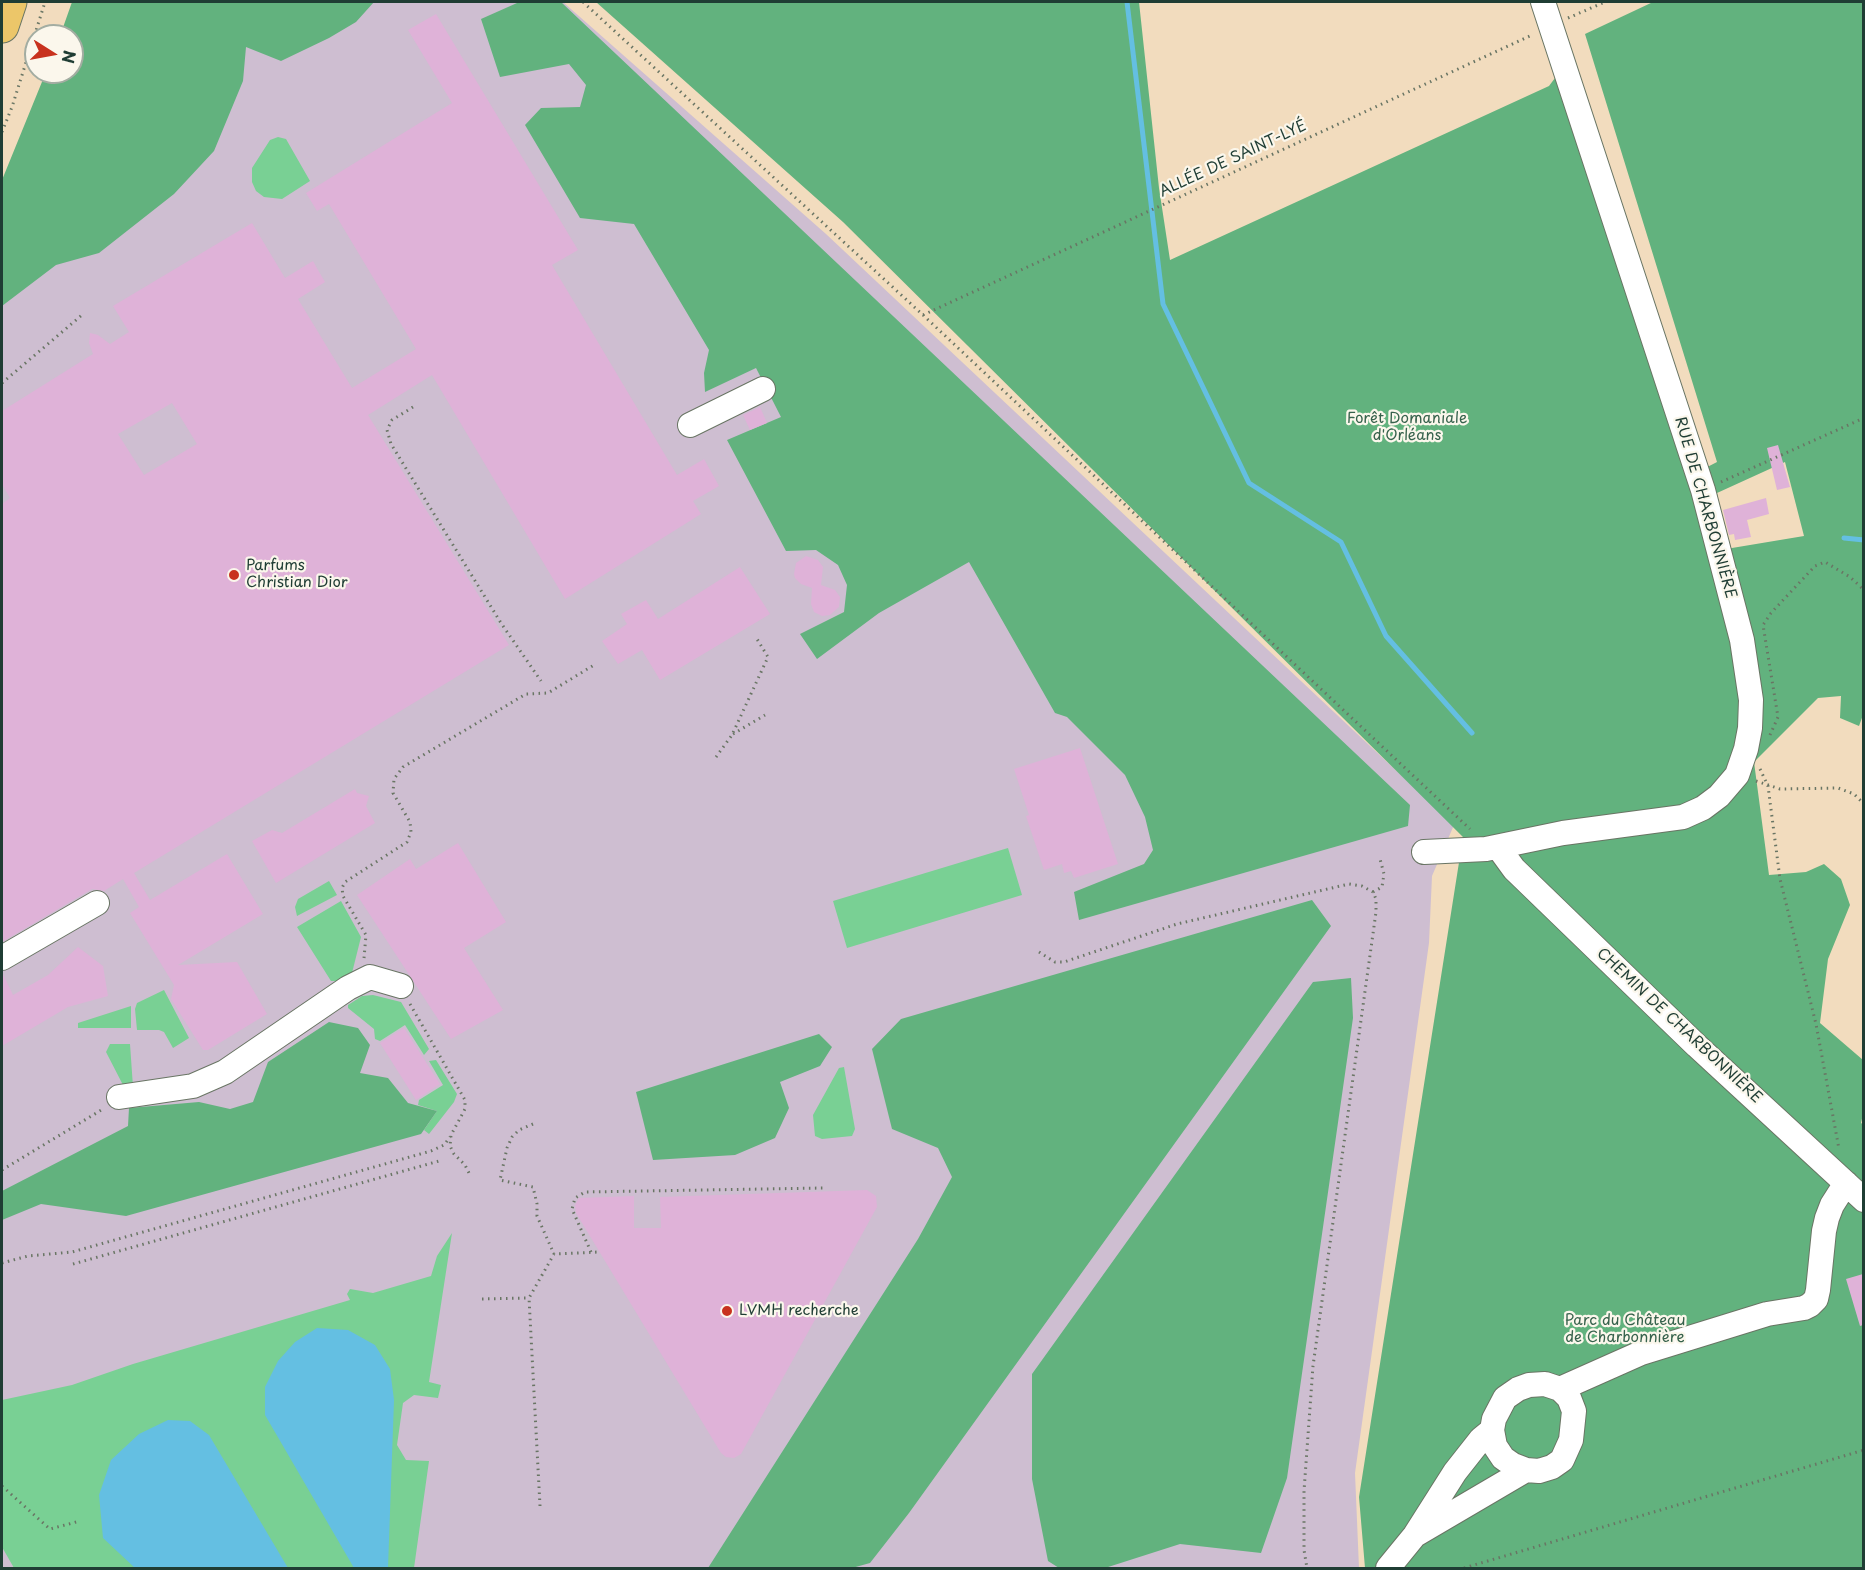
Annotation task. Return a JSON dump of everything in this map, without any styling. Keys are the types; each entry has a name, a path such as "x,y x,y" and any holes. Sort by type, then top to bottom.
{"highway":[{"path":"2,26 10,2"}],"street":[{"name":"RUE DE CHARBONNIÈRE","path":"1424,852 1492,848 1563,833 1683,817 1703,808 1748,769 1746,749 1750,729 1751,700 1742,640 1703,490 1543,2"},
{"path":"690,425 763,389"},
{"name":"CHEMIN DE CHARBONNIÈRE","path":"1492,848 1689,1038 1863,1200"},
{"path":"2,958 98,903"},
{"path":"114,1101 193,1086 225,1072 348,988 370,977 405,994"},
{"path":"1560,1389 1641,1353 1767,1314 1810,1305 1816,1299 1818,1290 1827,1218 1832,1205 1846,1184"},
{"path":"1545,1384 1560,1389 1569,1398 1574,1411 1574,1426 1568,1450 1562,1460 1552,1467 1539,1471 1526,1470 1503,1458 1495,1446 1492,1430 1494,1419 1505,1398 1529,1385 1545,1384"},
{"path":"1388,1569 1415,1535 1455,1472 1481,1438 1492,1430"},
{"path":"1415,1535 1518,1477 1526,1470"}],"path":[{"path":"2,132 45,2"},
{"path":"583,2 923,315 1492,848"},
{"name":"ALLÉE DE SAINT-LYÉ","path":"923,315 1605,2"},
{"path":"2,383 82,315"},
{"path":"413,406 392,420 387,430 391,444 501,622 541,681"},
{"path":"1703,490 1863,418"},
{"path":"1770,736 1778,717 1763,625 1771,613 1815,566 1825,562 1850,577 1863,590"},
{"path":"716,757 732,735 768,657 757,639"},
{"path":"370,977 364,962 366,935 343,896 342,888 345,882 407,842 411,832 410,822 393,793 394,779 403,767 526,694 548,693 594,664"},
{"path":"732,735 765,715"},
{"path":"1748,769 1768,786 1780,789 1838,788 1854,794 1863,804"},
{"path":"1748,769 1768,786 1780,879 1816,1024 1839,1149"},
{"path":"1373,892 1382,887 1384,874 1380,859"},
{"path":"1039,952 1055,962 1064,962 1177,924 1349,884 1362,886 1373,892 1377,912 1313,1366 1304,1491 1304,1550 1307,1569"},
{"path":"2,1263 28,1256 72,1252 431,1151 444,1145 465,1109 465,1100 405,994"},
{"path":"2,1170 114,1101"},
{"path":"533,1124 519,1130 512,1137 507,1148 500,1180 533,1186 537,1216 554,1254"},
{"path":"451,1135 451,1149 465,1165 470,1175"},
{"path":"73,1264 439,1161"},
{"path":"591,1252 572,1209 575,1198 585,1192 823,1188"},
{"path":"554,1254 599,1252"},
{"path":"540,1506 529,1298 554,1254"},
{"path":"482,1299 529,1298"},
{"path":"1464,1569 1863,1450"},
{"path":"2,1486 50,1529 80,1521"}],"shaded area":[{"name":"Parfums Christian Dior","path":"262,2 563,2 826,234 1454,825 1432,876 1429,943 1355,1473 1359,1568 2,1568 2,261"}],"green space":[{"path":"72,2 374,2 356,22 281,61 246,47 243,81 214,151 174,194 99,253 56,265 2,306 2,180 41,84 84,84 84,24 64,24"},
{"path":"515,2 561,2 1410,805 1408,826 1079,920 1074,892 1144,864 1153,850 1145,817 1125,775 1067,717 1055,713 969,562 879,613 817,659 800,634 844,612 847,585 838,565 816,550 786,551 727,440 781,417 756,368 705,392 704,373 709,350 634,224 580,218 525,125 541,108 580,107 586,85 569,64 500,77 481,19 517,3"},
{"name":"Forêt Domaniale d'Orléans","path":"596,2 1139,2 1159,188 1170,260 1549,86 1555,78 1688,477 1717,462 1585,34 1653,2 1863,2 1863,715 1859,726 1840,718 1841,696 1818,698 1754,762 1769,875 1806,872 1824,864 1841,879 1850,905 1828,959 1820,1023 1863,1060 1864,1110 1861,1123 1864,1125 1863,1568 1365,1568 1359,1497 1463,837 843,222","holes":["1785,462 1804,536 1726,549 1717,493"]},
{"path":"278,137 286,139 310,181 282,199 264,197 256,191 252,182 252,168 270,140"},
{"path":"1008,848 1022,895 847,948 833,901"},
{"path":"329,881 337,895 297,916 295,907 298,899"},
{"path":"1312,900 1331,926 909,1513 870,1563 852,1568 708,1568 918,1239 952,1177 938,1148 892,1129 872,1049 901,1019"},
{"path":"341,901 361,937 352,973 331,981 297,927"},
{"path":"1351,978 1353,1018 1287,1478 1261,1553 1180,1544 1105,1568 1059,1568 1048,1561 1032,1479 1032,1374 1313,982"},
{"path":"164,990 189,1038 173,1048 164,1032 137,1030 135,1009 137,1003"},
{"path":"373,995 401,1002 429,1049 424,1055 405,1025 380,1041 375,1039 374,1029 348,1008 348,1005 362,996"},
{"path":"131,1006 131,1028 78,1028 78,1023"},
{"path":"329,1022 358,1028 370,1045 360,1073 388,1078 408,1103 437,1111 421,1134 126,1216 41,1204 2,1220 2,1191 128,1126 129,1108 199,1102 230,1109 253,1102 268,1062"},
{"path":"819,1034 832,1047 820,1066 780,1082 789,1108 775,1138 735,1155 653,1160 636,1092"},
{"path":"110,1044 130,1044 133,1087 123,1085 106,1052"},
{"path":"436,1060 457,1094 454,1102 429,1134 424,1130 437,1111 418,1105 419,1100 443,1085 429,1061"},
{"path":"844,1067 855,1129 852,1136 822,1139 815,1136 813,1115 839,1068"},
{"path":"452,1233 429,1382 441,1385 438,1398 414,1395 403,1403 397,1445 406,1460 429,1461 414,1568 14,1568 2,1547 2,1400 72,1385 133,1364 350,1300 347,1294 350,1289 373,1293 431,1276 437,1256"}],"water":[{"path":"317,1328 348,1330 375,1345 390,1369 394,1400 388,1568 354,1568 265,1415 265,1387 278,1361 295,1342"},
{"path":"168,1420 190,1421 209,1435 288,1568 135,1568 103,1538 99,1495 111,1460 139,1434"}],"building":[{"name":"Parfums Christian Dior","path":"436,14 578,250 552,265 677,475 704,459 719,486 693,501 701,514 565,599 432,375 368,415 509,645 134,873 150,900 227,854 263,914 178,965 237,962 267,1014 208,1050 203,1050 171,999 174,985 130,913 139,907 123,879 104,891 92,889 2,942 2,504 10,498 2,484 2,411 93,354 89,343 90,333 98,335 110,344 129,332 113,306 252,223 285,278 313,261 325,282 298,299 352,388 416,349 329,204 317,211 306,193 452,103 408,30","holes":["172,403 197,444 144,475 118,434"]},
{"path":"760,407 767,423 750,430 743,415"},
{"path":"1778,445 1790,487 1777,490 1767,448"},
{"path":"1766,498 1769,514 1747,520 1751,537 1735,540 1734,534 1729,535 1723,510"},
{"path":"806,556 818,560 823,567 821,585 835,590 840,597 839,607 830,615 822,616 814,612 811,604 812,588 801,584 795,578 796,563"},
{"path":"740,567 770,614 660,680 642,650 618,664 602,641 627,624 621,614 646,600 658,619"},
{"path":"1080,748 1118,864 1074,878 1071,871 1064,873 1062,864 1044,870 1026,816 1029,815 1014,769"},
{"path":"355,789 357,793 369,796 366,806 375,823 276,883 252,841 272,830 282,833"},
{"path":"458,843 506,922 464,948 503,1010 451,1039 357,895 410,859 416,869"},
{"path":"78,947 103,966 108,996 68,1007 2,1046 2,972 13,995 48,975"},
{"path":"404,1028 440,1084 416,1100 380,1043"},
{"name":"LVMH recherche","path":"867,1190 876,1196 877,1207 741,1454 734,1458 726,1457 721,1453 576,1213 575,1205 579,1198 634,1196 634,1228 661,1228 660,1197"},
{"path":"1863,1274 1863,1325 1860,1326 1846,1279"}],"waterway":[{"path":"1127,2 1163,304 1249,483 1341,542 1386,636 1472,733"},
{"path":"1844,538 1864,540"}],"place":[{"name":"Parfums Christian Dior","path":"234,575"},
{"name":"LVMH recherche","path":"727,1311"}],"park label":[{"name":"Parc du Château de Charbonnière","path":"1625,1330"}]}
